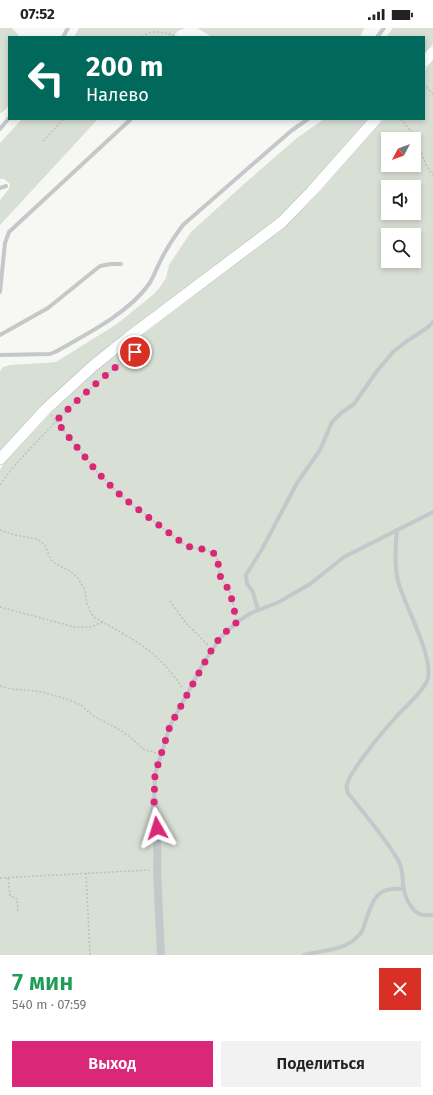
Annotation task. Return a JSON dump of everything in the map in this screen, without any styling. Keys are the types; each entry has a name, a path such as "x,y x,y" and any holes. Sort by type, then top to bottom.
{"main road":[{"path":"425,61 433,52"},
{"path":"0,458 46,409 93,366 282,222 312,191 375,120"}],"street":[{"path":"154,801 158,858 157,870 161,955"}],"lane":[{"path":"378,36 384,28"},
{"path":"0,129 8,119"},
{"path":"0,292 5,243 9,232 130,120"},
{"path":"0,355 50,354 107,323 148,286 160,261 183,225 291,131 307,120"},
{"path":"0,188 6,186"},
{"path":"0,335 48,308 100,266 121,264"},
{"path":"258,610 253,592 247,584 246,575 262,549 297,482 320,450 332,422 340,413 354,404 377,371 393,352 433,322"},
{"path":"154,801 155,774 170,726 212,649 221,636 237,622 258,610 279,602 310,584 344,557 433,512"},
{"path":"397,530 394,558 398,582 428,656 428,679 424,687 393,720 357,766 346,788 348,793 398,860 403,872 403,889 408,900 417,913 433,915"},
{"path":"304,955 338,948 349,944 359,936 373,901 378,894 384,890 393,888 403,889"}],"path":[{"path":"143,36 145,34 164,31 176,36"},
{"path":"425,85 433,94"},
{"path":"43,141 63,120"},
{"path":"402,120 415,136 426,165 433,175"},
{"path":"0,485 11,468 81,396 106,374 135,352 135,347 128,338"},
{"path":"46,409 97,472 126,500 185,545 191,548 207,549 217,556 220,576 230,592 237,622"},
{"path":"0,530 37,539 45,546 51,560 70,571 78,578 85,590 87,604 91,614 102,622 125,634 151,652 166,665 187,694"},
{"path":"170,601 185,622 212,649"},
{"path":"0,607 75,627 91,627 102,622"},
{"path":"0,686 38,691 67,699 118,729 130,737 142,749 162,754"},
{"path":"0,878 157,870"},
{"path":"86,873 90,955"},
{"path":"8,878 10,896 17,899 18,912"}],"shaded area":[{"path":"0,28 12,28 19,36 8,36 8,106 0,113"},
{"path":"79,28 186,28 178,31 174,36 75,36"},
{"path":"197,28 364,28 360,36 210,36"},
{"path":"393,28 433,28 433,43 425,53 425,36 387,36"},
{"path":"433,61 433,955 0,955 0,470 4,463 50,414 99,368 286,226 318,194 383,120 425,120 425,71"},
{"path":"21,120 97,120 0,225 0,200 9,189 10,184 4,179 0,179 0,143"},
{"path":"323,120 367,120 308,187 278,218 89,362 42,406 0,451 0,371 3,367 10,365 56,362 117,324 154,294 160,287 166,278 169,265 191,232 297,138"}],"route":[{"path":"135,352 106,374 56,421 97,472 126,500 185,545 191,548 207,549 217,556 220,576 230,592 237,622 221,636 212,649 198,672 170,726 155,774 154,801 157,828"}]}
